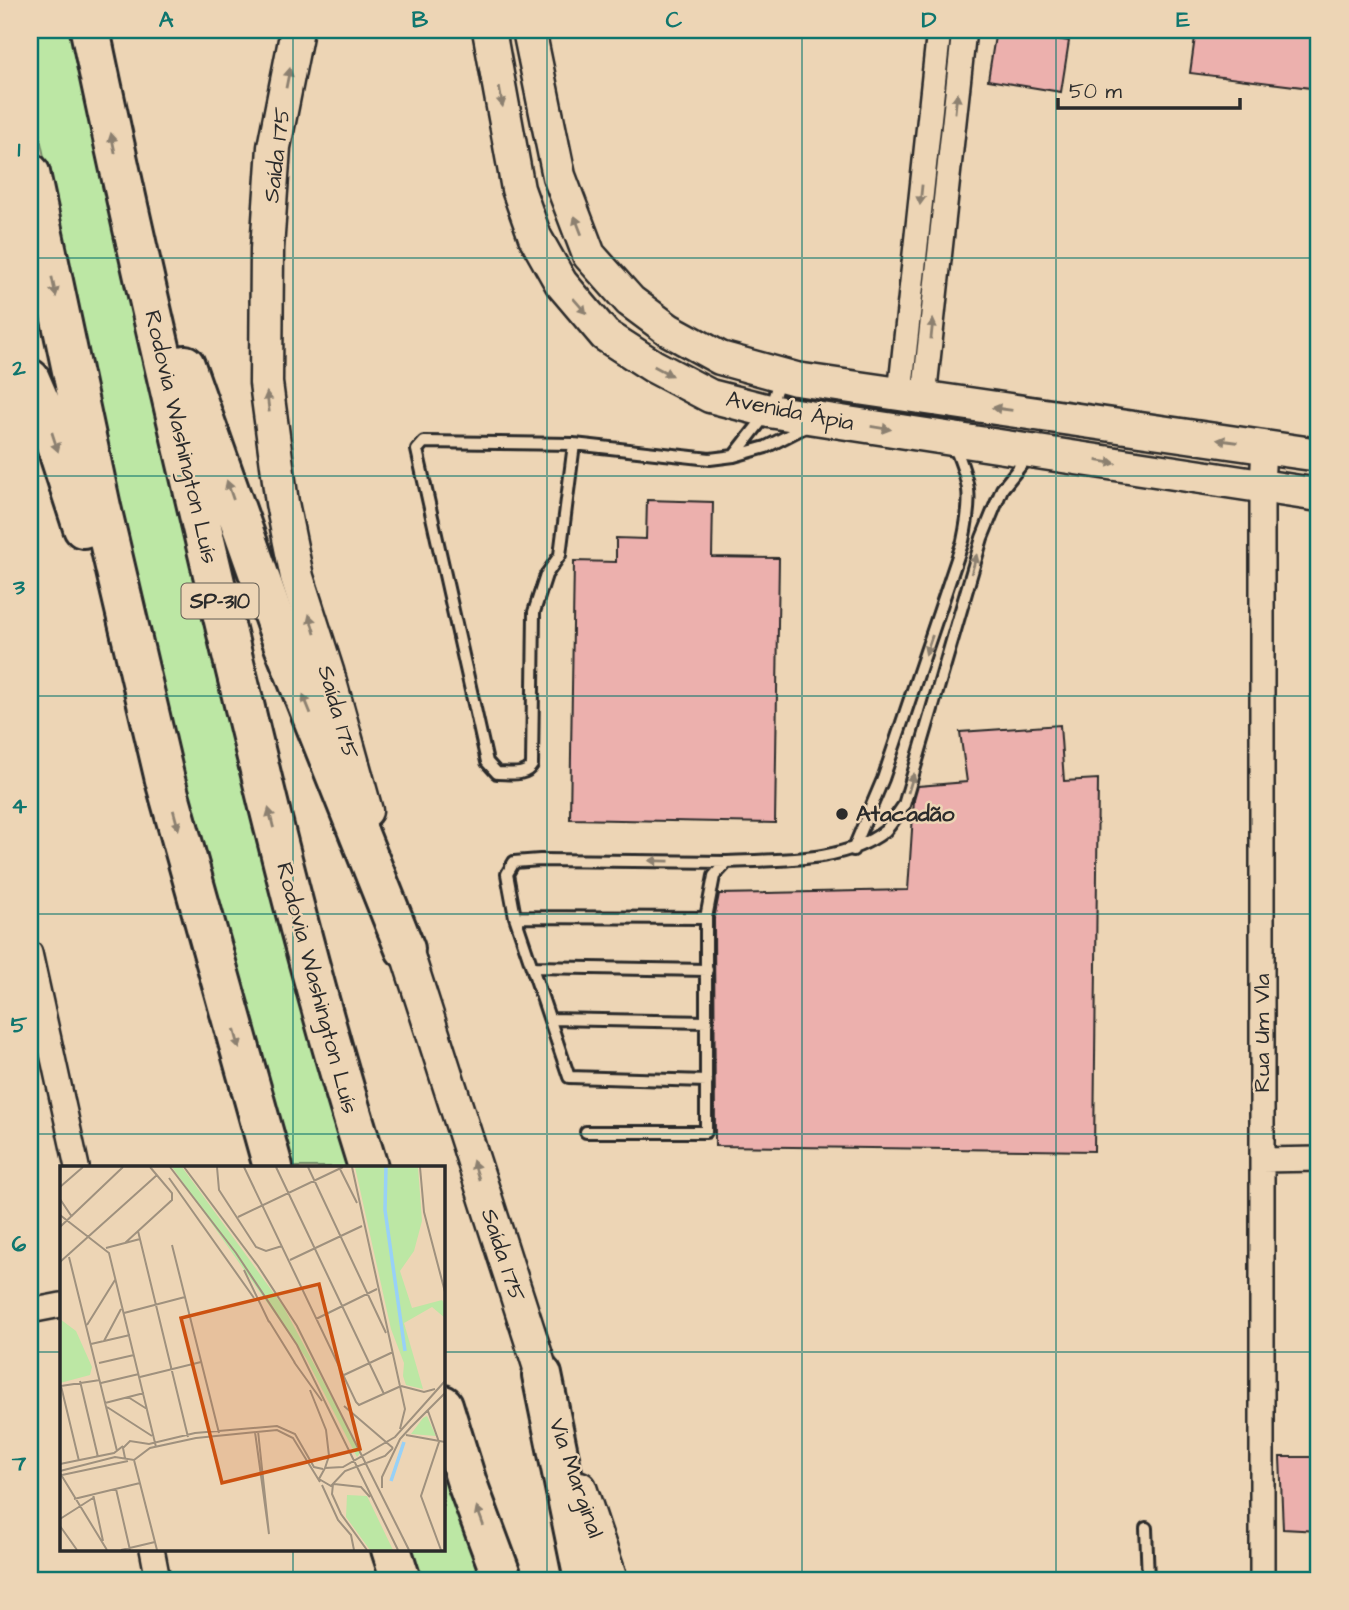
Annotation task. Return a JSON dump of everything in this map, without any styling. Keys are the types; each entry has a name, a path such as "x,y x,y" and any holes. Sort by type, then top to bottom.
{"highway":[{"name":"Rodovia Washington Luís","path":"90,30 125,201 272,823 345,1095 368,1166"},
{"path":"30,173 101,507 166,780 273,1166"},
{"path":"125,201 284,646 405,949"},
{"path":"30,379 49,423 166,780"},
{"path":"542,1375 584,1580"},
{"path":"444,1408 467,1483 503,1580"},
{"path":"391,1550 401,1580"}],"street":[{"name":"Saída 175","path":"297,30 274,147 267,249 266,383 282,503 297,577 327,671 405,949 542,1375"},
{"name":"Avenida Ápia","path":"489,30 518,189 535,237 561,283 605,335 653,366 710,396 769,411 1319,495"},
{"name":"Avenida Ápia","path":"528,30 559,176 589,254 630,301 669,330 720,358 796,379 1319,455"},
{"path":"912,396 939,30"},
{"path":"912,396 964,30"},
{"name":"Rua Um Vla","path":"1262,1580 1264,447"},
{"path":"30,953 77,1166"},
{"path":"1262,1160 1319,1159"},
{"path":"30,1311 60,1305"},
{"name":"Via Marginal","path":"542,1375 611,1580"},
{"path":"152,1550 158,1580"}],"lane":[{"path":"734,456 769,411 781,375"},
{"path":"574,444 560,555 546,575 534,612 532,765 529,771 521,774 497,773 488,762 417,450 424,442 574,444 710,459 766,447 821,419"},
{"path":"853,850 883,779 963,541 970,505 966,472 951,439"},
{"path":"707,1081 569,1077 515,917 507,874 514,862 540,860 727,862 801,858 853,850 886,830 904,805 982,538 1002,489 1032,451"},
{"path":"586,1132 706,1132 706,918 714,876 727,862"},
{"path":"515,917 706,918"},
{"path":"532,967 707,970"},
{"path":"550,1019 707,1022"},
{"path":"1146,1528 1148,1580"}],"green space":[{"path":"30,30 73,30 351,1166 289,1166 155,669 30,92"},
{"path":"444,1460 485,1580 415,1580 405,1550 444,1550"}],"building":[{"path":"996,30 1069,41 1061,92 988,80"},
{"path":"1196,30 1319,30 1319,89 1190,73"},
{"path":"647,500 713,502 712,557 779,558 775,823 570,819 574,561 616,562 616,538 646,539"},
{"path":"1060,725 1064,781 1098,779 1094,1151 715,1146 714,919 719,894 908,890 914,800 918,786 967,782 960,732"},
{"path":"1280,1457 1319,1457 1319,1531 1283,1529"}],"place":[{"name":"Atacadão","path":"842,814"}]}
